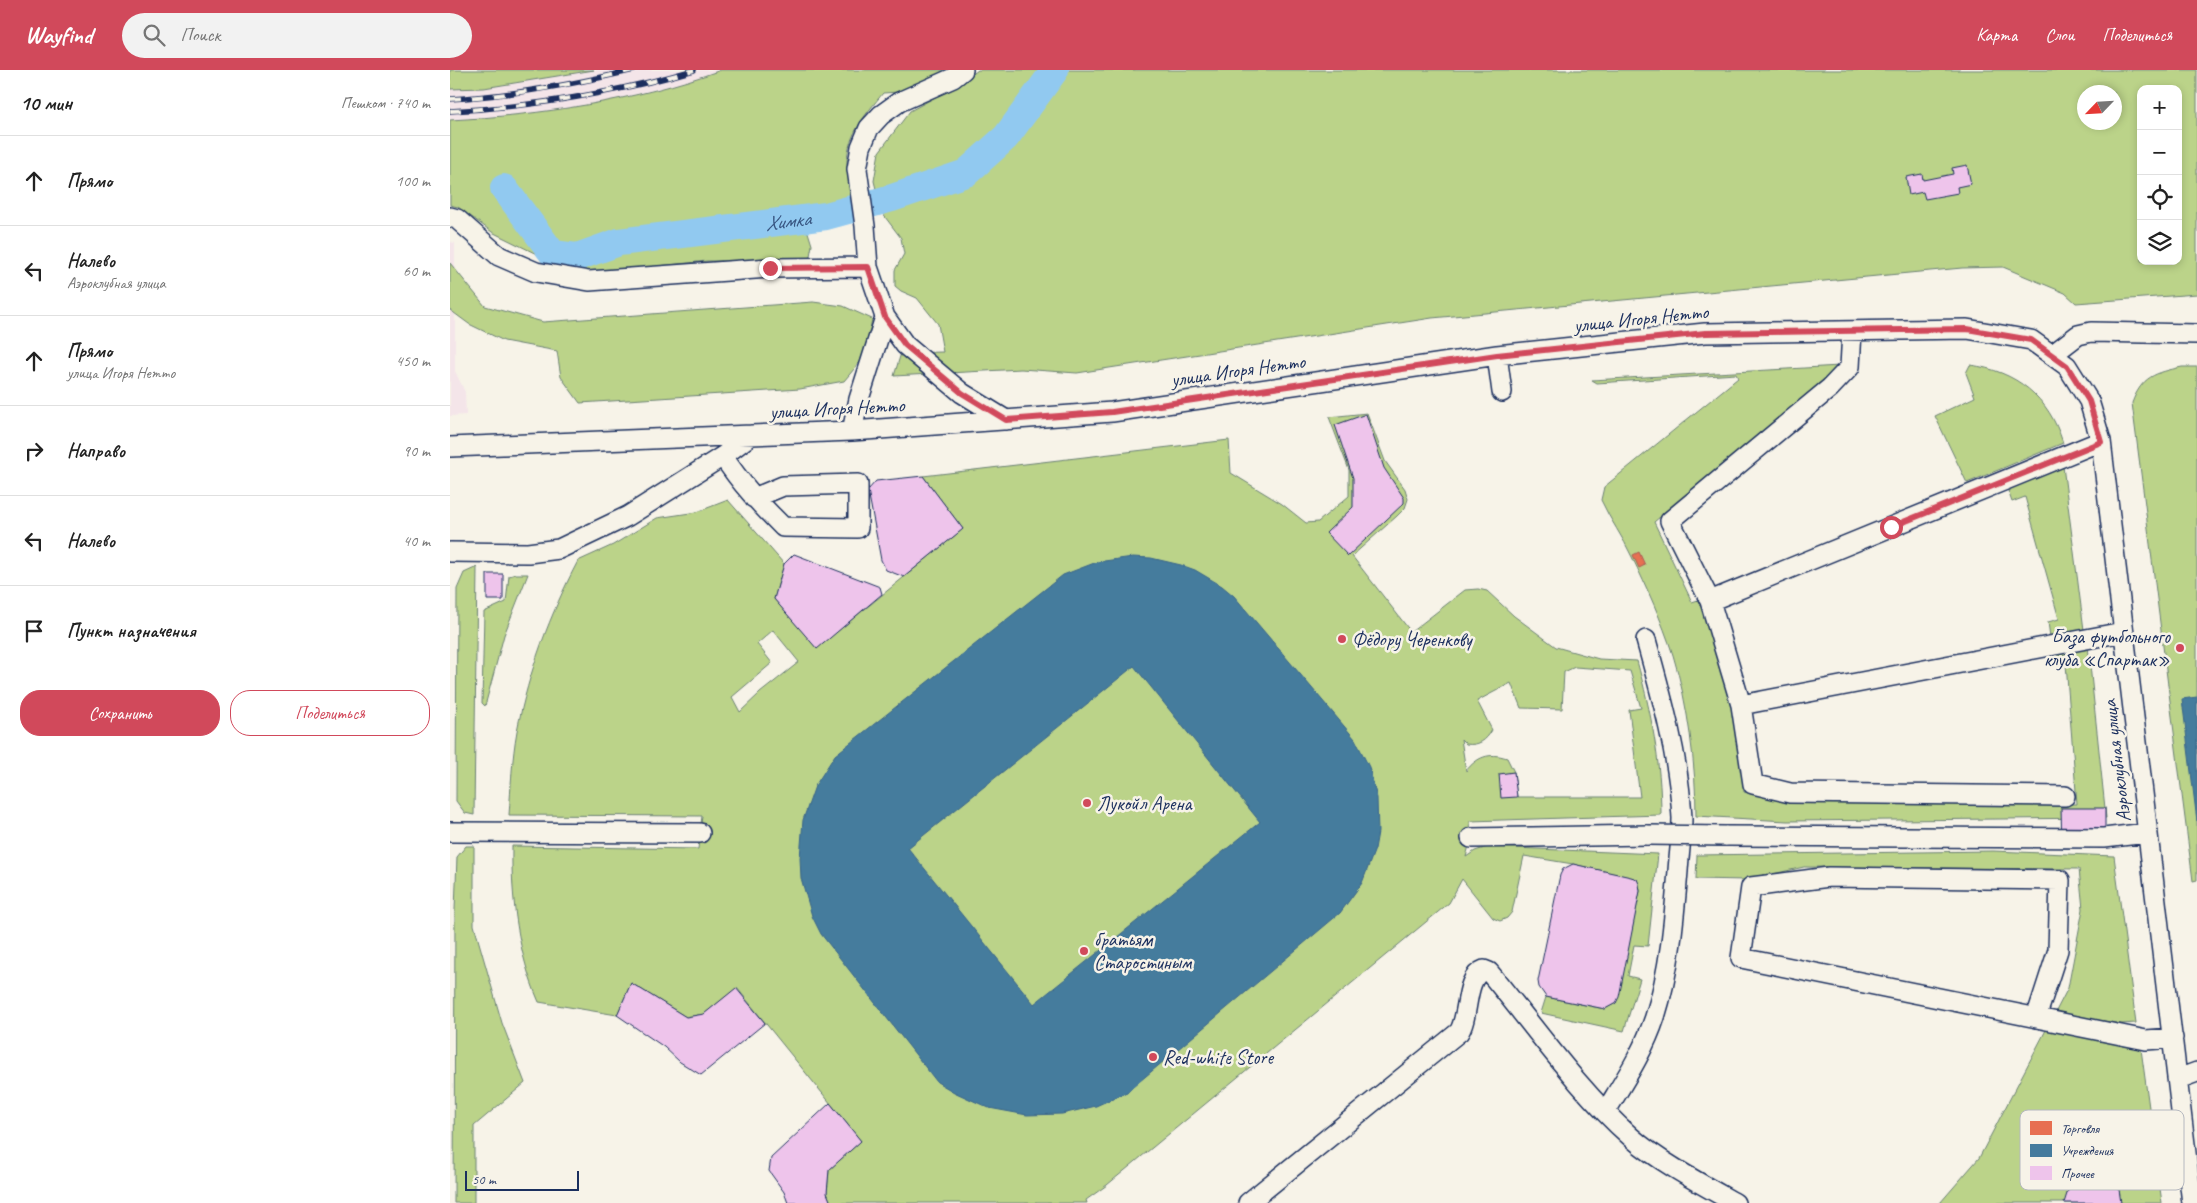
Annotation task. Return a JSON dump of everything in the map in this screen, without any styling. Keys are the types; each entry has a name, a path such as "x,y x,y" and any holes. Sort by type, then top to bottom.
{"street":[{"path":"963,70 953,78 899,102 880,115 869,128 861,148 857,169 865,226 868,267 885,317 905,345 962,393 1006,420"},
{"path":"450,217 457,219 499,256 536,272 589,281 770,268 868,267"},
{"path":"852,431 859,399 885,317"},
{"name":"улица Игоря Нетто","path":"450,447 852,431 1112,412 1497,355 1705,333 1967,329 2031,340"},
{"path":"1852,331 1850,367 1830,388 1670,521 1710,601 1741,705 1753,784 1790,793 2065,796"},
{"path":"2052,355 2078,335 2091,332 2197,334"},
{"name":"Аэроклубная улица","path":"2031,340 2067,366 2089,401 2101,442 2182,1110"},
{"path":"1497,355 1502,392"},
{"path":"450,552 528,553 559,549 628,516 723,456 751,435"},
{"path":"1710,601 2101,442"},
{"path":"723,456 736,477 754,498 783,527 858,528 858,484 783,486 754,498"},
{"path":"1741,705 2124,632"},
{"path":"1606,1111 1635,1065 1655,1018 1669,962 1676,891 1682,819 1668,728 1646,640"},
{"path":"450,832 700,832"},
{"path":"1471,838 1648,835 2104,838 2148,833"},
{"path":"2036,1018 2058,950 2060,880 1829,877 1751,886 1741,958 2036,1018 2146,1040 2173,1038"},
{"path":"1248,1203 1459,1032 1465,1023 1470,985 1475,976 1484,970 1489,972 1568,1069 1606,1111 1645,1148 1735,1203"},
{"path":"2178,1079 2197,1072"},
{"name":"Аэроклубная улица","path":"2184,1132 2192,1203"}],"shaded area":[{"path":"594,70 721,70 690,81 586,107 450,120 450,89 484,88"},
{"path":"450,242 455,243 455,371 465,392 466,415 450,416"}],"green space":[{"path":"450,70 594,70 484,88 450,89"},
{"path":"721,70 958,70 899,92 883,93 871,108 859,124 848,151 847,168 853,191 849,209 843,221 836,224 811,222 807,229 812,245 809,261 707,261 592,273 565,268 492,232 458,207 450,205 450,120 484,118 587,105 655,90"},
{"path":"978,70 2197,70 2197,294 2076,303 2065,293 2003,267 1962,268 1432,318 1077,373 1021,369 894,376 901,353 943,352 938,324 917,298 901,291 895,286 895,270 904,254 901,238 882,213 874,181 879,152 910,111 961,83"},
{"path":"450,263 485,306 543,322 813,302 843,306 872,319 865,356 844,381 800,389 580,403 561,377 557,351 504,341 469,324 450,310"},
{"path":"1970,365 2002,373 2028,389 2049,412 2063,443 1967,483 1935,416 1975,397 1966,373"},
{"path":"1840,366 1654,522 1692,602 1701,599 1732,705 1744,792 1799,803 2077,804 2066,664 2054,664 2052,653 2088,646 2106,818 1787,821 1696,816 1695,776 1690,735 1683,694 1673,655 1643,581 1601,500 1604,487 1738,378 1736,374 1597,383 1592,380"},
{"name":"База футбольного клуба «Спартак»","path":"2182,367 2197,367 2197,880 2193,881 2132,403 2145,381 2164,371"},
{"name":"Лукойл Арена","path":"1367,413 1385,461 1405,489 1408,499 1405,508 1352,556 1411,632 1465,590 1478,589 1487,591 1514,616 1556,647 1599,659 1637,661 1654,737 1661,795 1661,815 1470,821 1471,838 1466,857 1475,851 1488,847 1658,854 1648,946 1634,945 1628,976 1640,979 1624,1031 1541,1013 1546,997 1605,1009 1616,1003 1640,891 1637,879 1573,864 1524,856 1512,912 1507,918 1500,921 1493,918 1462,879 1449,903 1107,1185 1086,1200 1087,1203 831,1203 827,1193 829,1170 861,1141 737,988 704,1014 686,1017 631,983 617,1015 539,1002 526,965 517,926 512,846 698,849 702,816 509,815 515,741 522,709 542,643 558,601 578,561 613,545 657,518 697,512 728,500 784,564 774,599 817,648 963,529 923,476 1229,440 1231,473 1282,504 1306,523 1318,522 1349,496 1349,470 1329,417","holes":["773,630 799,662 760,693 740,712 732,697 772,663 757,644","1575,667 1630,671 1641,708 1629,710 1640,797 1517,797 1514,772 1507,758 1501,756 1489,756 1479,759 1466,771 1461,739 1466,744 1478,743 1484,740 1492,730 1477,701 1511,683 1521,708 1562,709 1564,672"]},
{"path":"2063,466 2084,630 2050,637 2048,622 2059,619 2025,497 2012,502 2007,488"},
{"path":"477,567 474,815 465,813 456,801 457,589 464,573"},
{"path":"528,574 504,635 485,706 482,703 484,612 506,602 509,576"},
{"path":"466,846 474,846 474,925 502,1023 525,1083 474,1126 474,1203 454,1203 455,910 457,857"},
{"path":"1993,851 2114,856 2136,1023 2121,1024 2055,1013 2068,988 2083,909 2079,869 1804,867 1746,880 1696,879 1697,855"},
{"path":"2046,1030 2141,1049 2149,1110 2020,1110 2020,1190 2160,1190 2162,1203 1940,1203 1979,1158"}],"building: Торговля":[{"path":"1639,552 1645,565 1639,568 1633,555"}],"building: Учреждения":[{"path":"1133,557 1151,558 1181,565 1195,570 1222,586 1234,596 1355,739 1369,767 1377,798 1378,832 1375,849 1362,883 1340,913 1127,1092 1096,1106 1062,1114 1027,1115 989,1108 937,1082 821,934 812,916 801,878 800,858 803,820 815,786 835,755 1063,575 1097,562","holes":["1134,666 1260,822 1034,1004 908,848"]},
{"path":"2197,697 2197,821 2182,699"}],"building: Прочее":[{"path":"1967,165 1971,184 1957,187 1958,193 1925,199 1923,192 1909,195 1906,177 1922,174 1923,180 1953,174 1952,168"},
{"path":"1366,414 1384,468 1404,498 1404,503 1348,556 1326,533 1353,507 1353,478 1335,425"},
{"path":"923,476 963,529 904,577 886,570 881,560 868,490 876,481"},
{"path":"794,554 880,587 882,594 817,649 774,599 784,564"},
{"path":"487,574 503,574 503,600 487,600"},
{"path":"1514,772 1517,797 1501,798 1499,774"},
{"path":"2061,808 2105,808 2105,847 2062,848"},
{"path":"1573,864 1631,877 1637,879 1639,884 1640,891 1619,997 1616,1003 1605,1009 1546,997 1539,987 1538,981 1560,875 1563,869"},
{"path":"631,983 686,1017 704,1014 736,988 765,1023 701,1075 680,1062 664,1047 617,1015"},
{"path":"830,1103 861,1141 829,1170 827,1193 831,1203 788,1203 784,1192 769,1171 771,1158"},
{"path":"2068,1190 2119,1190 2121,1203 2064,1203"}],"waterway":[{"name":"Химка","path":"504,188 553,254 577,257 619,242 826,216 892,198 966,173 1006,137 1055,70"}],"railway":[{"path":"450,99 543,89 634,70"},
{"path":"450,111 512,106 573,98 634,86 694,70"}],"place":[{"name":"Фёдору Черенкову","path":"1342,639"},
{"name":"База футбольного клуба «Спартак»","path":"2180,648"},
{"name":"Лукойл Арена","path":"1087,803"},
{"name":"братьям Старостиным","path":"1084,951"},
{"name":"Red-white Store","path":"1153,1057"}],"route":[{"path":"770,268 868,267 885,317 905,345 962,393 1006,420 1112,412 1497,355 1705,333 1967,329 2031,340 2067,366 2089,401 2101,442 1891,527"}]}
